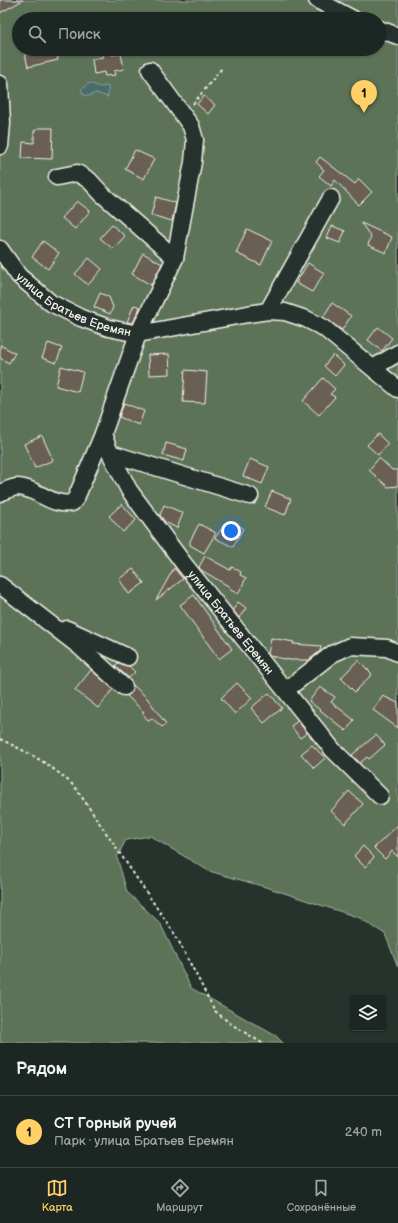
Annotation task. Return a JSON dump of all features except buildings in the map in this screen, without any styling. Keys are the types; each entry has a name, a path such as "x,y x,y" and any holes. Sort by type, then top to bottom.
{"street":[{"path":"318,0 340,12"},
{"path":"386,32 398,36"},
{"path":"138,334 175,258 193,162 195,140 191,126 150,70"},
{"path":"0,84 2,123 0,146"},
{"path":"57,177 77,173 89,180 102,194 175,258"},
{"path":"268,311 331,198"},
{"name":"улица Братьев Еремян","path":"0,249 19,276 51,303 81,318 109,328 138,334 268,311 285,312 306,319 324,328 398,389"},
{"name":"улица Братьев Еремян","path":"0,493 17,487 26,488 59,503 72,503 76,498 103,434 138,334"},
{"path":"373,368 398,353"},
{"name":"улица Братьев Еремян","path":"103,434 110,453 129,490 184,564 333,750 380,796"},
{"path":"110,453 250,496"},
{"path":"0,585 80,646 124,687"},
{"path":"46,619 128,657"},
{"path":"286,690 332,654 350,646 387,648 398,653"}],"path":[{"path":"191,108 195,100 222,68"},
{"path":"0,739 35,756 58,770 75,787 176,936 215,1011 231,1024 262,1043"}],"green space":[{"path":"0,0 398,0 398,967 385,934 360,918 269,888 209,871 150,836 126,840 117,857 127,892 160,923 191,988 276,1036 283,1043 0,1043"}],"water":[{"path":"89,83 100,87 108,86 108,97 96,93 89,96 84,95 81,90"}],"place":[{"name":"СТ Горный ручей","path":"364,113"}]}
